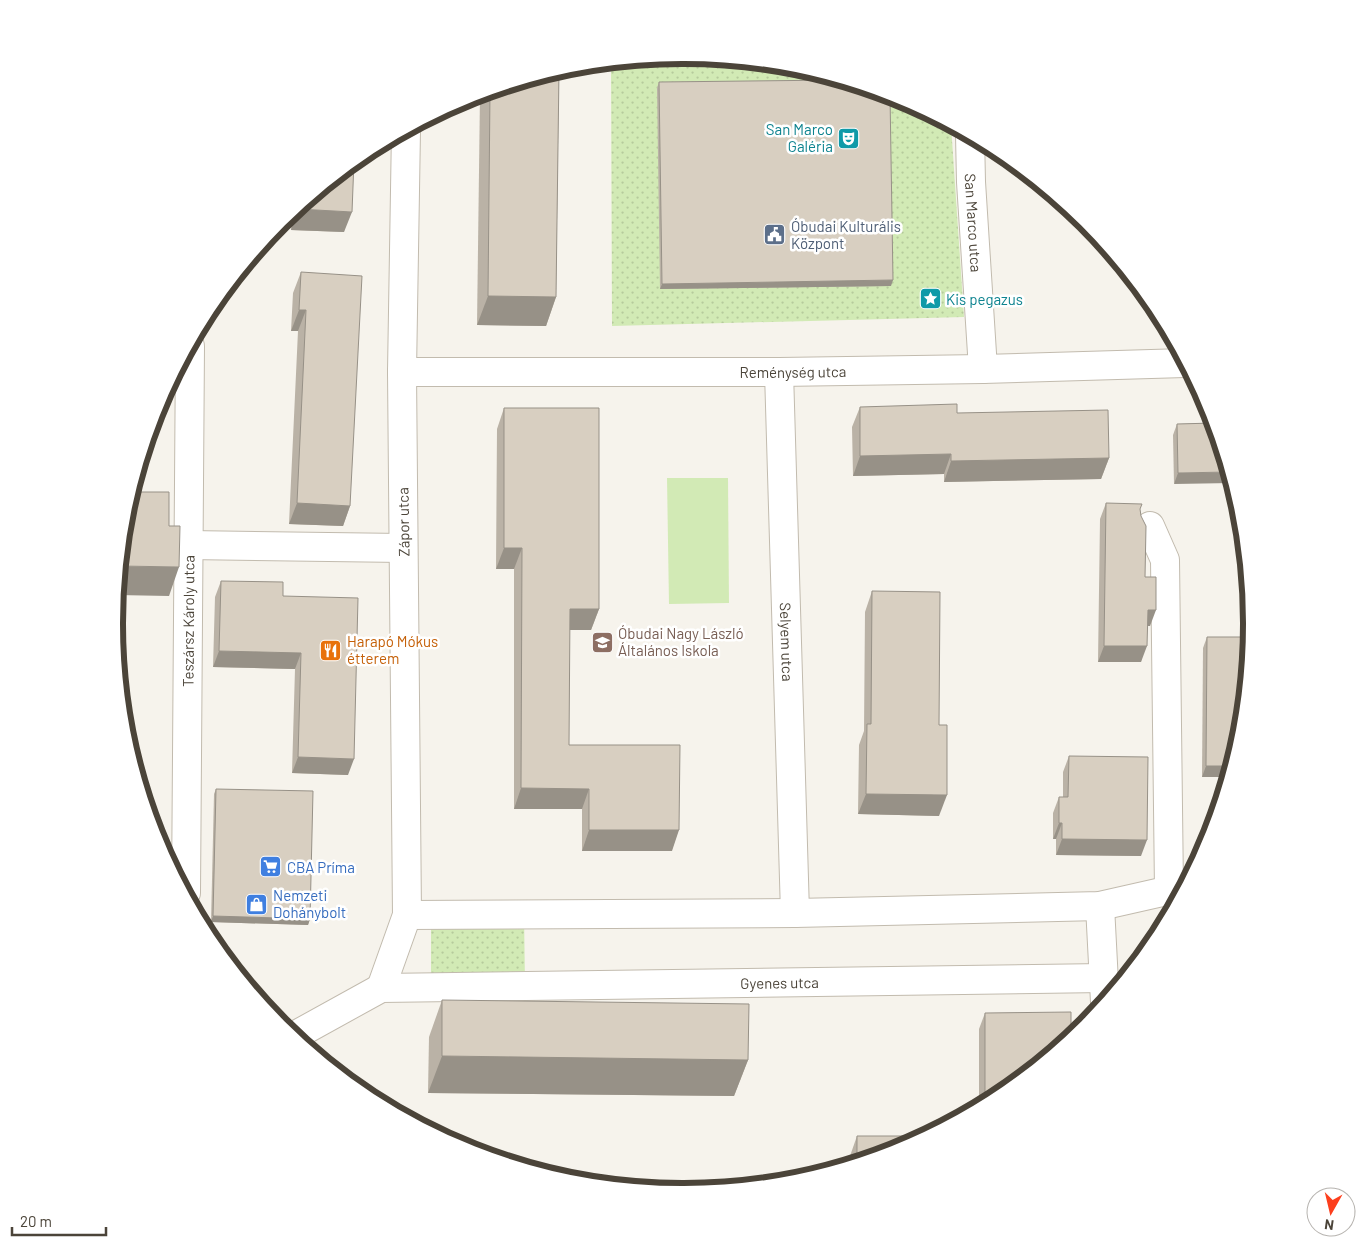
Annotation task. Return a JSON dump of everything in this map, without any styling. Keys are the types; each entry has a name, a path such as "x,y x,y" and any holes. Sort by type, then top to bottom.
{"street":[{"name":"Zápor utca","path":"406,137 402,372 407,915"},
{"name":"San Marco utca","path":"970,143 983,369"},
{"name":"Teszársz Károly utca","path":"186,881 190,359"},
{"name":"Reménység utca","path":"402,372 779,372 1178,363"},
{"name":"Selyem utca","path":"779,372 795,913"},
{"path":"1150,526 1165,560 1177,886"},
{"path":"188,545 404,548"},
{"path":"381,988 407,915 795,913 1100,906 1175,889"},
{"name":"Gyenes utca","path":"301,1032 381,988 1104,990 1100,906"}],"green space":[{"path":"646,65 720,65 792,75 863,93 931,121 952,133 964,317 612,326 611,69"},
{"path":"667,478 728,478 729,603 669,604"},
{"path":"524,914 525,985 431,987 431,915"}],"building":[{"path":"559,78 556,297 488,296 490,98"},
{"name":"Óbudai Kulturális Központ","path":"816,80 863,93 890,103 893,280 662,284 659,82"},
{"path":"354,171 352,212 307,209"},
{"path":"301,272 362,276 350,506 297,503 306,310 299,310"},
{"path":"957,404 957,413 1108,410 1109,458 951,461 951,454 860,456 860,407"},
{"path":"504,408 599,408 599,609 570,609 569,745 680,745 679,830 589,830 589,789 521,788 522,548 504,548"},
{"path":"1205,423 1222,472 1178,473 1177,424"},
{"path":"139,492 169,492 169,526 180,526 179,567 126,566"},
{"path":"1106,503 1142,504 1140,509 1141,516 1146,526 1145,577 1156,577 1156,610 1148,610 1147,646 1104,646"},
{"path":"221,581 283,582 283,596 358,598 354,759 298,757 301,653 219,651"},
{"path":"872,591 940,592 939,725 947,725 947,795 866,794 867,724 871,724"},
{"path":"1207,637 1243,637 1238,697 1224,766 1206,766"},
{"path":"1069,756 1148,757 1147,840 1062,839 1062,823 1059,823 1059,797 1068,797"},
{"path":"216,789 313,791 310,919 213,916"},
{"path":"442,1000 749,1004 748,1060 442,1056"},
{"path":"1071,1012 1071,1026 1024,1068 985,1095 985,1013"},
{"path":"857,1136 908,1136 897,1141 857,1156"}],"place":[{"name":"San Marco Galéria","path":"849,138"},
{"name":"Óbudai Kulturális Központ","path":"775,235"},
{"name":"Kis pegazus","path":"930,299"},
{"name":"Óbudai Nagy László Általános Iskola","path":"602,642"},
{"name":"Harapó Mókus étterem","path":"331,650"},
{"name":"CBA Príma","path":"271,867"},
{"name":"Nemzeti Dohánybolt","path":"257,904"}]}
